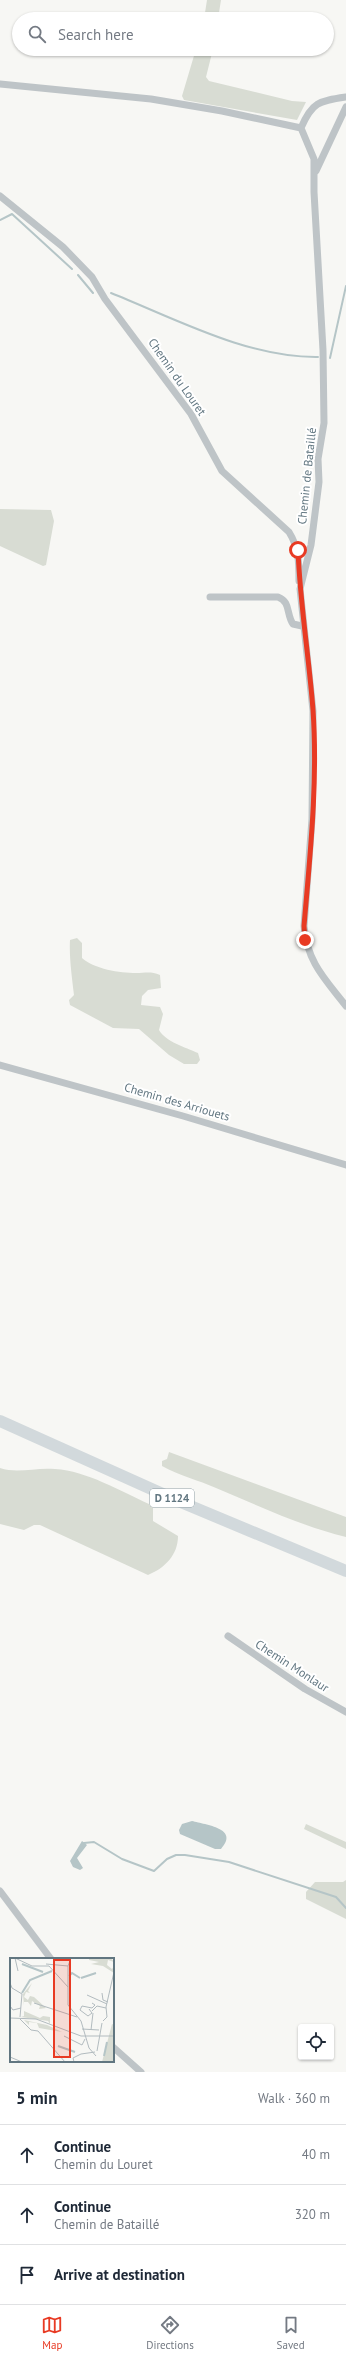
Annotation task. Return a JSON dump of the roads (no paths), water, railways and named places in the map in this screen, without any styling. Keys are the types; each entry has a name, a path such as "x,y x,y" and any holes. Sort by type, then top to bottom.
{"highway":[{"name":"D 1124","path":"0,1421 183,1503 346,1571"}],"street":[{"path":"0,84 151,100 222,111 301,128 308,112 316,104 346,97"},
{"name":"Chemin de Bataillé","path":"315,174 346,107"},
{"name":"Chemin de Bataillé","path":"301,128 312,154 315,174 314,192 323,350 324,423 318,458 319,482 311,545 300,589 313,711 312,819 304,926 305,940 313,962 346,1006"},
{"name":"Chemin du Louret","path":"0,196 63,247 92,277 105,299 191,414 222,471 289,532 298,550 300,589"},
{"path":"210,597 278,597 284,600 288,606 293,624 302,626"},
{"name":"Chemin des Arriouets","path":"0,1065 183,1116 346,1165"},
{"name":"Chemin Monlaur","path":"228,1636 281,1673 346,1712"},
{"path":"0,1891 51,1958"},
{"path":"114,2048 141,2072"}],"waterway":[{"path":"0,220 12,214 72,269"},
{"path":"78,275 93,293"},
{"path":"330,358 346,286"},
{"path":"111,293 187,325 239,344 292,356 318,357"},
{"path":"84,1843 94,1842 122,1859 154,1871 167,1859 176,1855 229,1862 336,1897 346,1908"}]}
